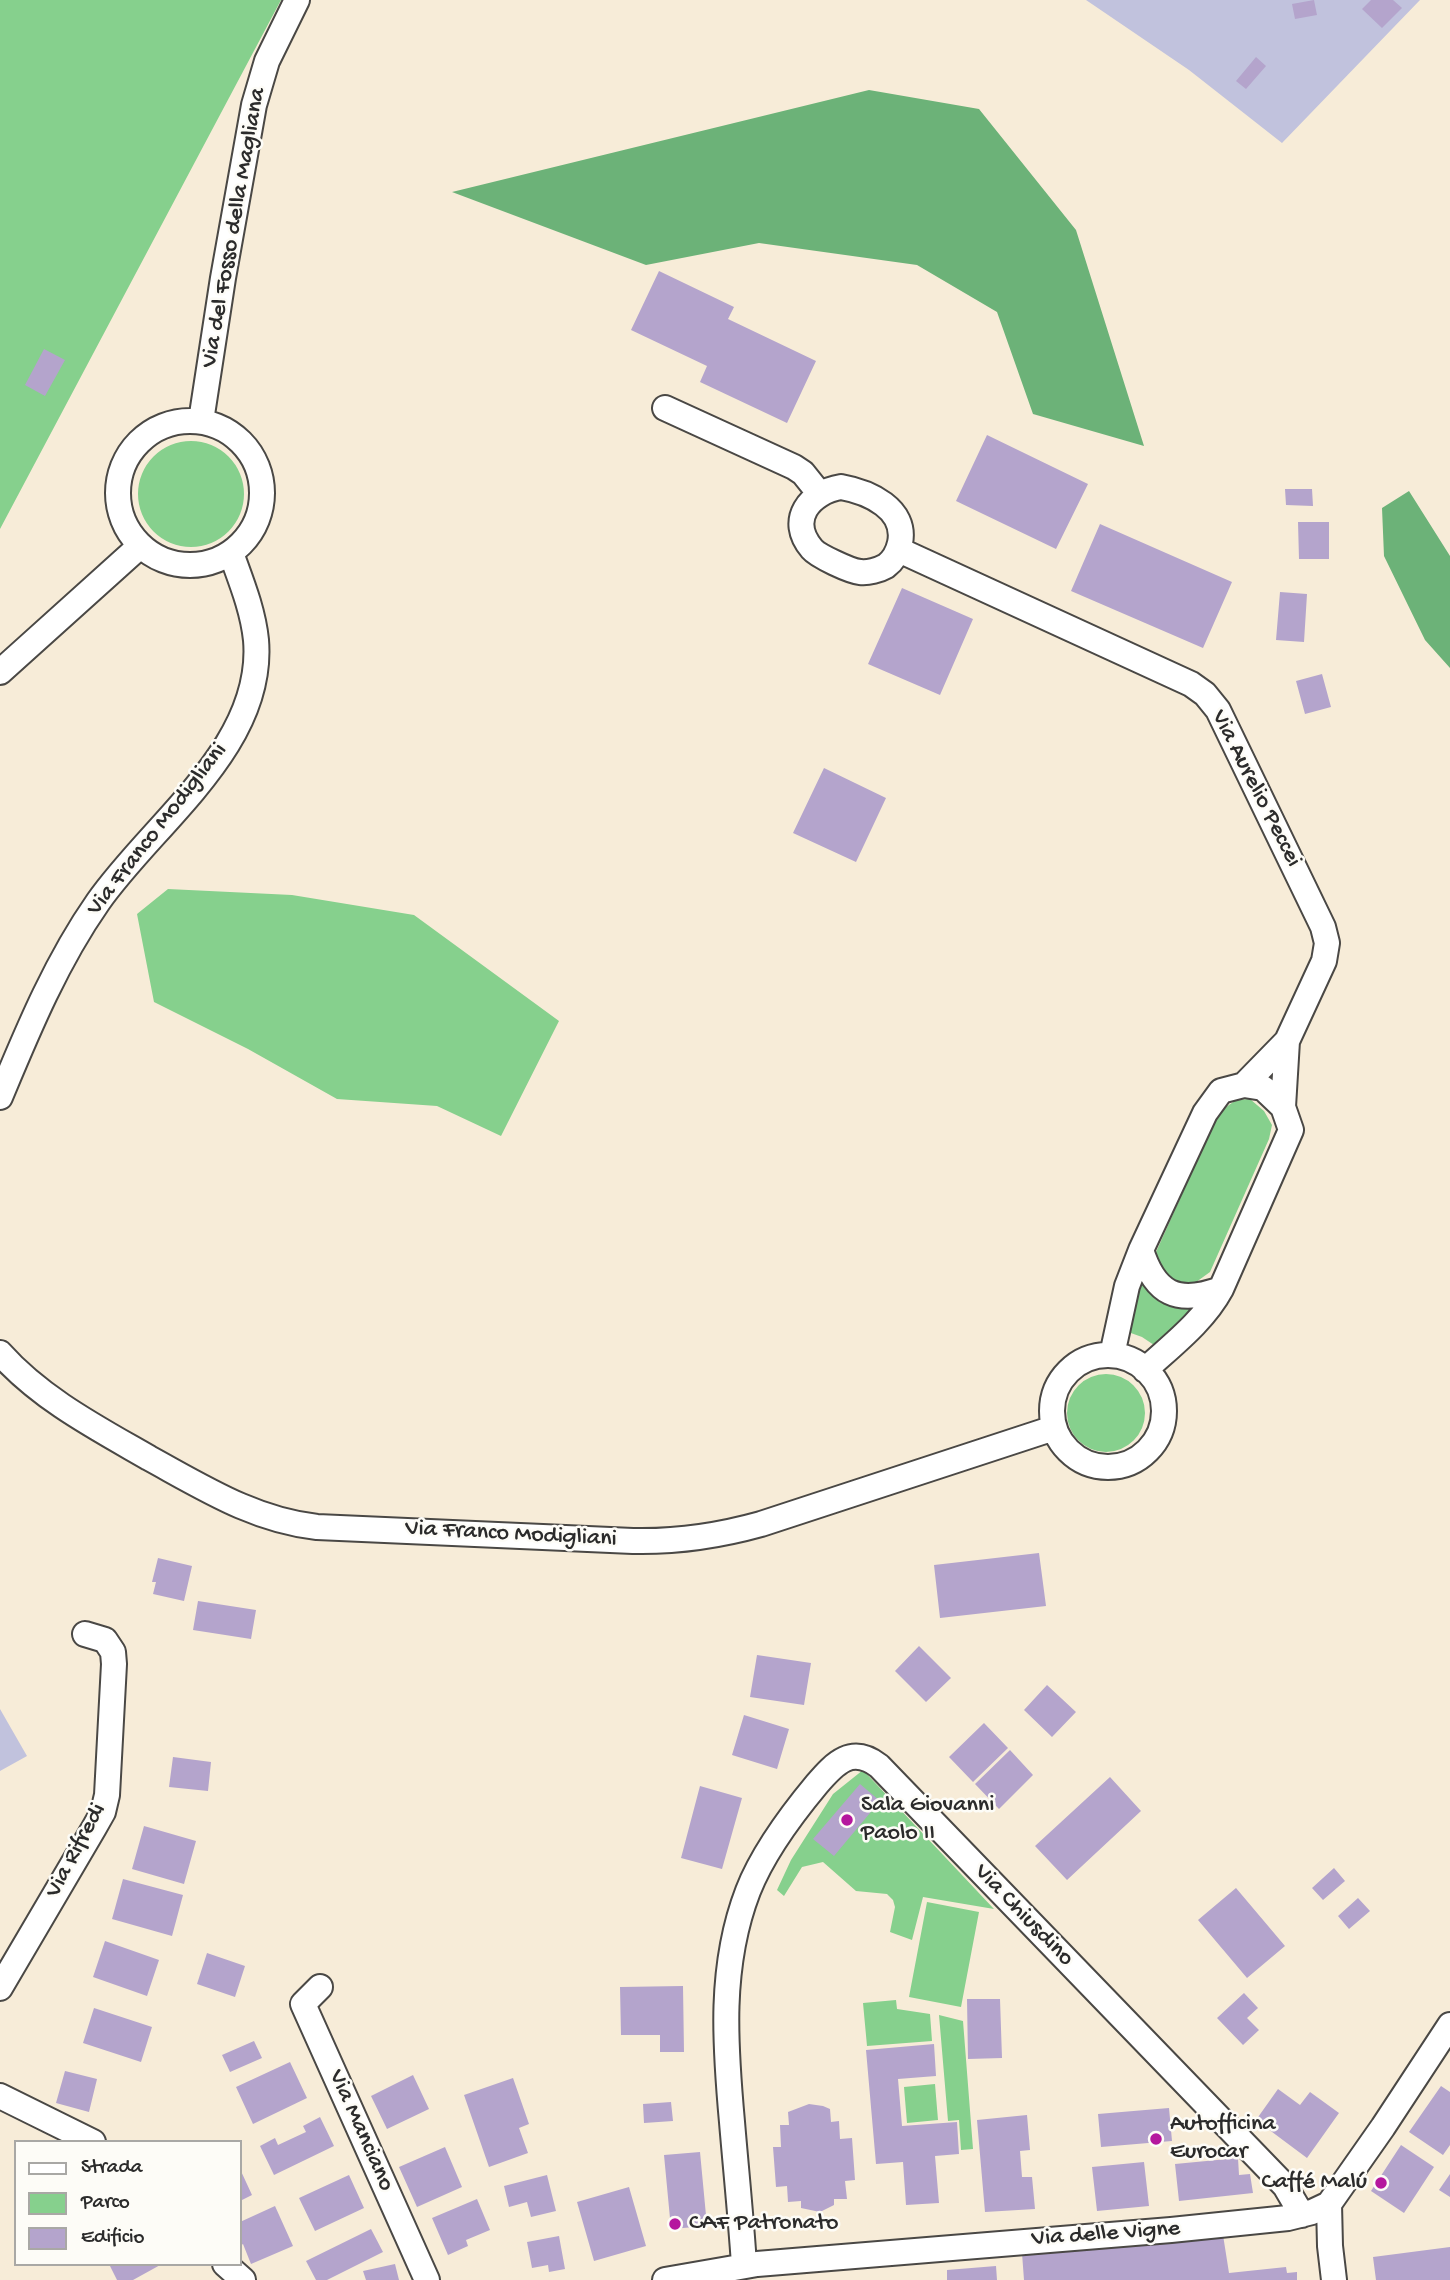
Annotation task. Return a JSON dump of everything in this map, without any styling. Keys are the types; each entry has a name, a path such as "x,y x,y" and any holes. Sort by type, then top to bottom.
{"street":[{"name":"Via del Fosso della Magliana","path":"201,421 254,104 268,61 297,0"},
{"path":"665,408 794,467 803,473 819,494"},
{"path":"201,421 226,430 246,447 257,468 263,491 259,515 247,536 231,553 209,563 187,566 155,557 140,546 124,524 118,506 118,485 125,462 135,447 154,430 174,422 201,421"},
{"path":"841,487 852,489 889,507 900,525 901,538 899,550 885,567 872,572 859,572 818,555 805,538 803,515 806,506 819,494 841,487"},
{"path":"0,672 140,546"},
{"name":"Via Aurelio Peccei","path":"899,550 1191,684 1205,694 1218,710 1323,927 1326,943 1324,961 1287,1041 1244,1085 1221,1091 1205,1113 1126,1286 1112,1355"},
{"name":"Via Franco Modigliani","path":"0,1097 46,993 84,923 122,871 219,757 240,719 253,681 256,641 252,616 231,553"},
{"name":"Via Aurelio Peccei","path":"1145,1370 1202,1317 1220,1289 1291,1130 1283,1107 1287,1041"},
{"path":"1244,1085 1263,1088 1283,1107"},
{"path":"1141,1250 1150,1274 1169,1293 1188,1297 1220,1289"},
{"name":"Via Franco Modigliani","path":"0,1353 32,1384 67,1410 216,1495 270,1518 317,1527 633,1541 696,1539 761,1524 1054,1428"},
{"path":"1112,1355 1130,1360 1145,1370 1157,1384 1163,1402 1163,1421 1157,1438 1145,1453 1130,1463 1111,1467 1093,1465 1076,1457 1063,1444 1054,1428 1052,1410 1055,1392 1072,1366 1094,1357 1112,1355"},
{"name":"Via Rifredi","path":"0,1989 106,1803 114,1664 110,1645 97,1636 85,1634"},
{"name":"Via Chiusdino","path":"744,2265 726,2041 727,1988 736,1931 749,1889 797,1810 836,1765 856,1756 865,1757 879,1766 1285,2186 1302,2215"},
{"name":"Via Manciano","path":"320,1987 303,2004 427,2280"},
{"path":"1334,2280 1329,2204 1450,2025"},
{"path":"3,2101 89,2140"},
{"name":"Via delle Vigne","path":"665,2280 744,2265 1262,2222 1302,2215 1329,2204"},
{"path":"227,2266 243,2280"}],"shaded area":[{"path":"1086,0 1420,0 1282,143 1189,70"},
{"path":"0,1709 27,1756 0,1771"}],"green space":[{"path":"0,0 281,0 0,529"},
{"path":"869,90 979,109 1076,230 1144,446 1033,414 997,312 917,265 759,243 646,265 452,192"},
{"path":"191,441 211,445 228,457 240,474 244,494 240,514 228,531 211,543 191,547 171,543 154,531 142,514 138,494 142,474 154,457 171,445"},
{"path":"1409,491 1450,556 1450,668 1425,640 1384,556 1382,508"},
{"path":"168,889 292,895 414,915 559,1021 501,1136 437,1106 337,1099 248,1049 154,1002 137,914"},
{"path":"1250,1099 1264,1111 1272,1125 1269,1139 1210,1272 1192,1285 1177,1282 1163,1272 1156,1252 1219,1112 1236,1100"},
{"path":"1139,1272 1205,1303 1160,1349 1142,1337 1128,1332"},
{"path":"1098,1374 1114,1374 1128,1380 1139,1391 1145,1405 1145,1421 1139,1435 1128,1446 1114,1452 1098,1452 1084,1446 1073,1435 1067,1421 1067,1405 1073,1391 1084,1380"},
{"path":"863,1770 994,1909 923,1897 912,1940 890,1932 895,1907 887,1894 856,1891 823,1862 802,1867 784,1896 777,1890 791,1860 833,1794"},
{"path":"927,1902 979,1912 961,2007 909,1997"},
{"path":"896,2000 897,2009 930,2014 932,2041 867,2046 863,2003"},
{"path":"939,2015 963,2021 973,2149 961,2150 959,2120 948,2121"},
{"path":"935,2084 938,2120 907,2123 904,2087"}],"building":[{"path":"1314,0 1317,15 1295,19 1292,4"},
{"path":"1371,0 1393,0 1402,8 1382,28 1362,9"},
{"path":"1256,57 1266,66 1246,89 1236,81"},
{"path":"659,271 734,307 728,319 816,361 787,423 700,382 707,366 631,330"},
{"path":"44,349 65,360 45,396 25,385"},
{"path":"987,435 1088,484 1056,549 956,501"},
{"path":"1285,489 1312,489 1313,506 1286,505"},
{"path":"1298,522 1329,522 1329,559 1299,559"},
{"path":"1100,524 1232,582 1203,648 1071,591"},
{"path":"902,588 973,619 940,695 868,664"},
{"path":"1280,592 1307,594 1304,642 1276,640"},
{"path":"1322,674 1331,707 1305,714 1296,681"},
{"path":"824,768 886,798 856,862 793,833"},
{"path":"1039,1553 1046,1606 940,1618 934,1565"},
{"path":"158,1558 192,1566 184,1601 153,1594 156,1582 152,1582"},
{"path":"198,1601 256,1610 251,1639 193,1630"},
{"path":"919,1646 951,1678 926,1702 895,1671"},
{"path":"757,1655 811,1663 804,1705 750,1697"},
{"path":"1047,1685 1076,1712 1052,1737 1024,1710"},
{"path":"744,1715 789,1729 777,1769 732,1755"},
{"path":"984,1723 1008,1748 973,1782 949,1757"},
{"path":"1010,1750 1033,1775 999,1809 975,1784"},
{"path":"173,1757 211,1762 208,1791 169,1787"},
{"path":"1110,1777 1141,1811 1067,1880 1035,1846"},
{"name":"Sala Giovanni Paolo II","path":"860,1784 880,1801 834,1856 813,1839"},
{"path":"700,1786 742,1798 722,1869 681,1858"},
{"path":"144,1826 196,1841 184,1884 132,1869"},
{"path":"1334,1868 1345,1881 1323,1900 1312,1888"},
{"path":"123,1879 183,1895 172,1936 112,1919"},
{"path":"1236,1888 1285,1946 1247,1978 1198,1920"},
{"path":"1358,1898 1370,1911 1349,1929 1338,1916"},
{"path":"105,1941 159,1960 147,1996 93,1977"},
{"path":"207,1953 245,1966 235,1997 197,1984"},
{"path":"683,1986 684,2052 660,2052 660,2035 621,2035 620,1987"},
{"path":"1244,1993 1258,2008 1247,2018 1259,2030 1243,2045 1217,2018"},
{"path":"967,1999 1000,1999 1002,2058 968,2059"},
{"path":"94,2008 152,2027 141,2062 83,2043"},
{"path":"254,2041 262,2058 230,2072 222,2055"},
{"path":"934,2044 936,2076 898,2079 902,2126 957,2122 959,2154 935,2156 939,2203 906,2205 903,2162 876,2164 866,2050"},
{"path":"290,2062 307,2098 253,2124 236,2087"},
{"path":"65,2071 97,2079 89,2112 56,2103"},
{"path":"413,2075 429,2109 387,2129 371,2096"},
{"path":"513,2078 529,2124 519,2128 528,2153 489,2167 464,2095"},
{"path":"1441,2086 1450,2092 1450,2145 1443,2155 1409,2132"},
{"path":"1278,2089 1300,2105 1310,2092 1339,2113 1307,2158 1256,2120"},
{"path":"671,2102 673,2121 644,2123 643,2104"},
{"path":"809,2104 830,2109 831,2122 839,2121 840,2139 852,2138 855,2180 845,2181 847,2199 834,2199 834,2205 820,2212 801,2208 801,2201 788,2202 787,2186 776,2187 773,2147 781,2147 780,2125 789,2125 788,2112"},
{"path":"1169,2108 1172,2141 1101,2147 1098,2114"},
{"path":"1027,2115 1030,2150 1020,2151 1022,2177 1032,2177 1035,2209 985,2212 977,2120"},
{"path":"320,2117 334,2146 274,2175 260,2146 275,2138 278,2145 306,2132 303,2126"},
{"path":"1401,2145 1434,2167 1404,2213 1371,2191"},
{"path":"445,2147 462,2187 417,2207 399,2167"},
{"path":"700,2152 707,2226 671,2229 664,2155"},
{"path":"1238,2158 1239,2175 1250,2174 1253,2193 1179,2201 1175,2164"},
{"path":"1144,2162 1149,2206 1097,2211 1092,2167"},
{"path":"242,2173 252,2195 242,2200"},
{"path":"1450,2174 1450,2197 1439,2190"},
{"path":"349,2175 364,2208 315,2231 299,2198"},
{"path":"547,2175 556,2211 531,2217 527,2202 509,2207 504,2186"},
{"path":"629,2187 646,2246 594,2261 577,2202"},
{"path":"477,2199 490,2230 466,2240 468,2246 448,2255 432,2218"},
{"path":"275,2206 293,2246 251,2264 242,2245 242,2221"},
{"path":"371,2229 383,2252 327,2280 316,2280 306,2261"},
{"path":"1223,2235 1229,2273 1286,2267 1287,2273 1297,2272 1297,2280 1024,2280 1022,2253"},
{"path":"559,2236 565,2269 549,2272 548,2265 532,2268 527,2242"},
{"path":"1450,2247 1450,2280 1376,2280 1373,2257"},
{"path":"395,2264 399,2280 366,2280 363,2271"},
{"path":"110,2266 158,2266 133,2280 117,2280"},
{"path":"996,2266 997,2280 947,2280 947,2270"}],"place":[{"name":"Sala Giovanni Paolo II","path":"847,1820"},
{"name":"Autofficina Eurocar","path":"1156,2139"},
{"name":"Caffé Malú","path":"1381,2183"},
{"name":"CAF Patronato","path":"675,2224"}]}
